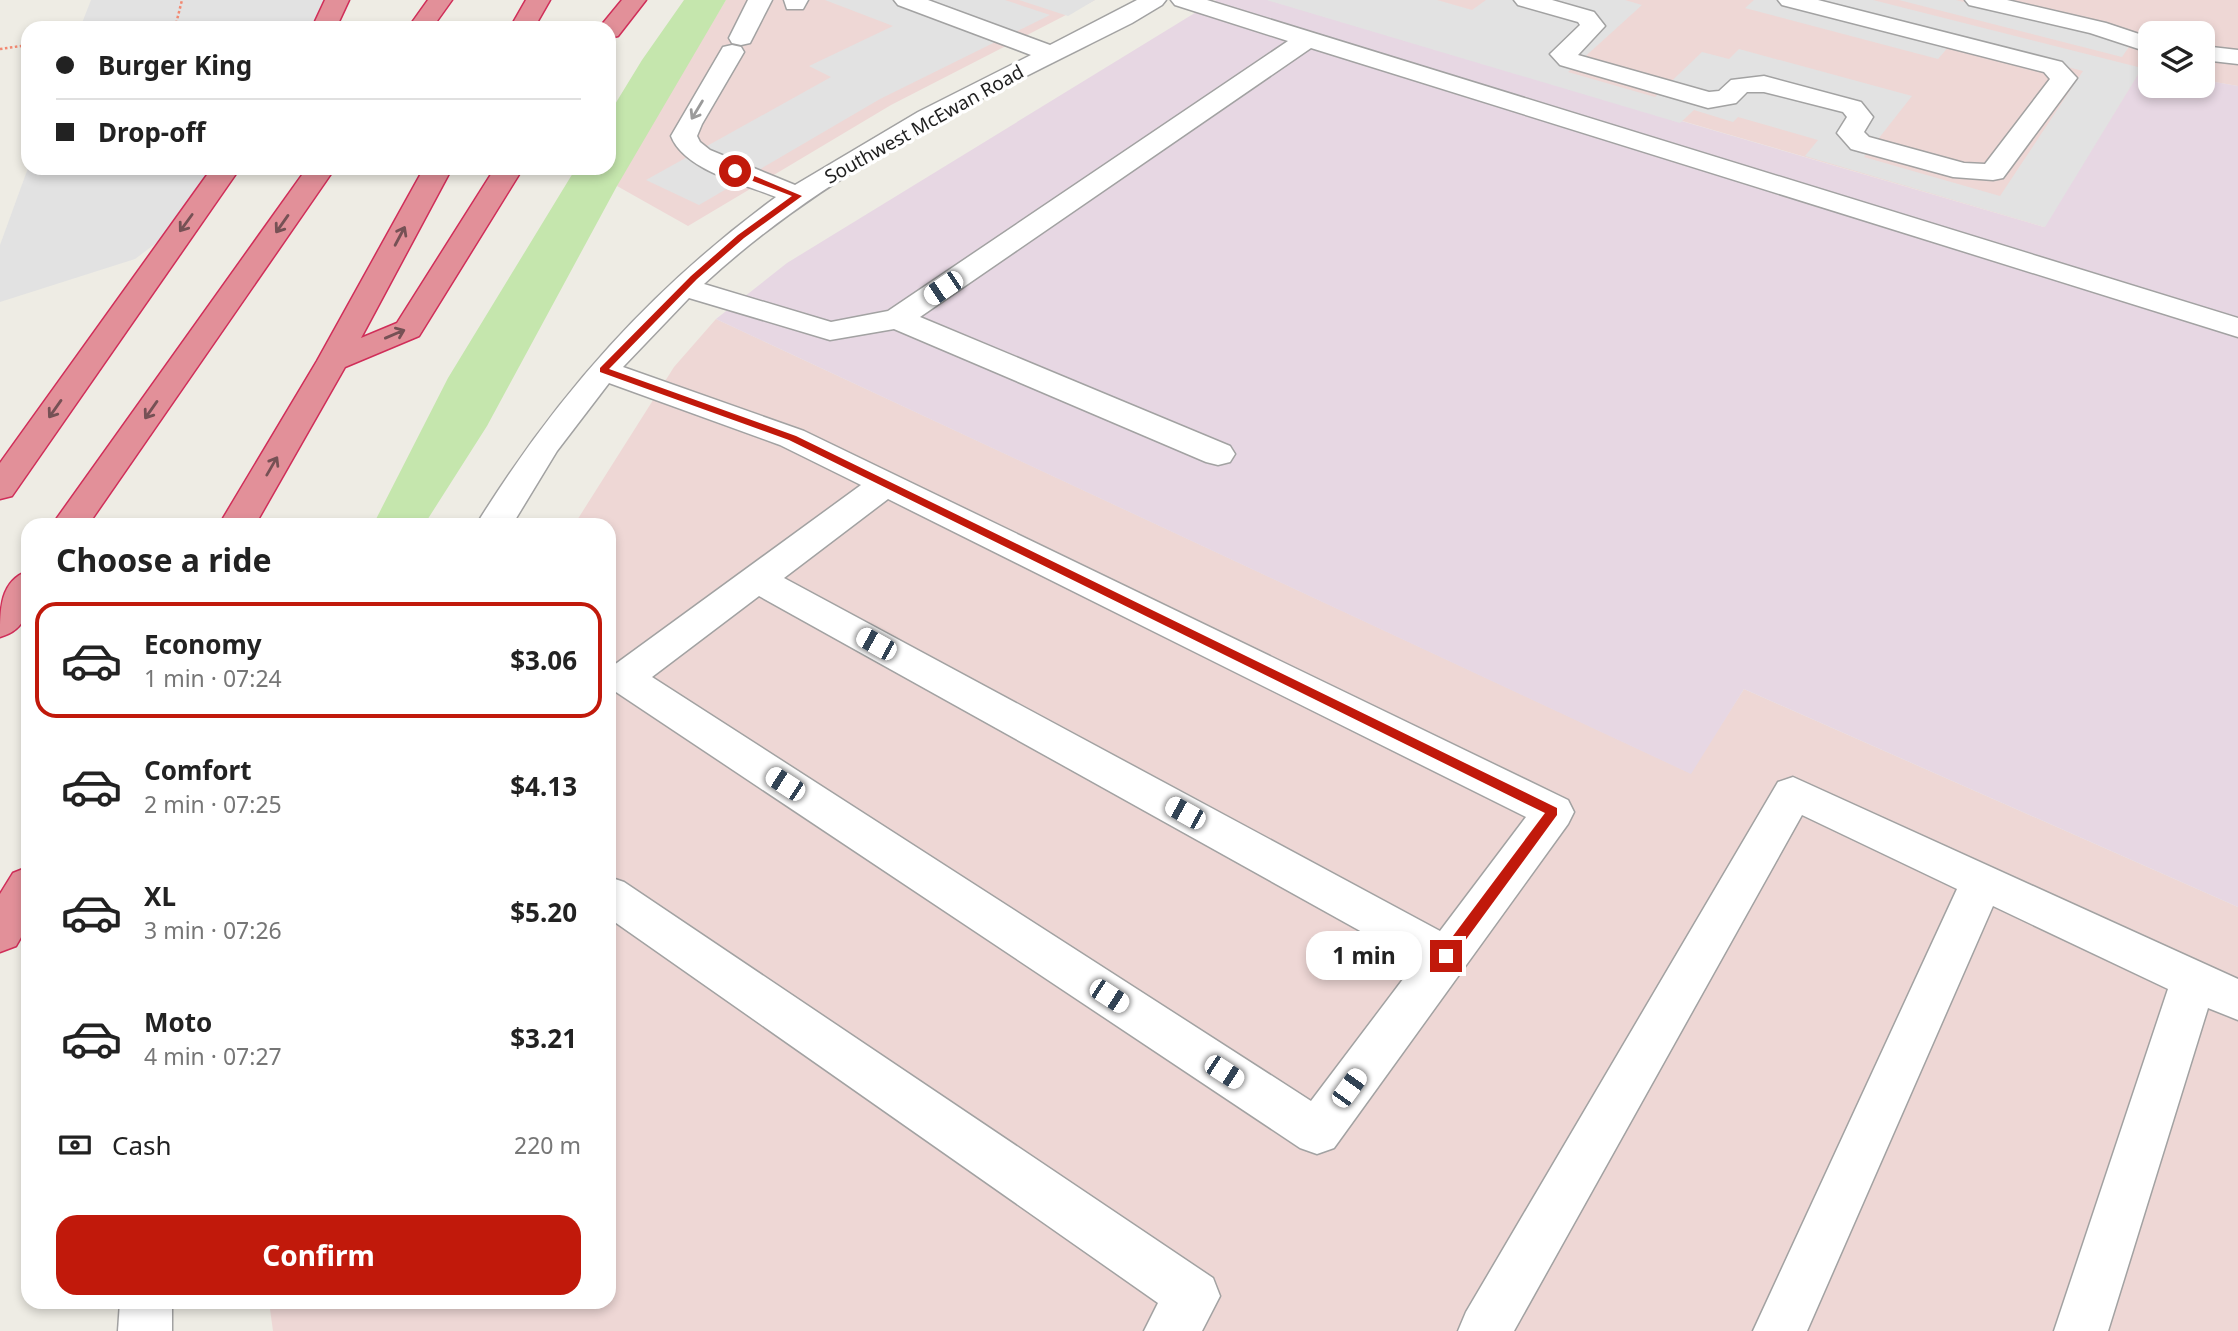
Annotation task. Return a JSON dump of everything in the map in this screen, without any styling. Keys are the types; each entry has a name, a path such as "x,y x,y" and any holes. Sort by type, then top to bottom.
{"highway":[{"path":"327,21 337,0"},
{"path":"425,21 440,0"},
{"path":"526,21 538,0"},
{"path":"616,22 634,0"},
{"path":"0,488 221,175"},
{"path":"75,518 316,175"},
{"path":"241,518 333,361 434,175"},
{"path":"333,361 408,328 505,175"},
{"path":"0,624 21,594"},
{"path":"0,933 21,897"}],"street":[{"path":"760,0 684,136 694,151 714,163 798,196"},
{"path":"906,0 1052,54"},
{"path":"1108,0 1146,5"},
{"path":"1183,0 2238,328"},
{"path":"1526,0 1586,17 1593,26 1562,54 1569,60 1708,100 1727,98 1740,85 1764,83 1852,107 1860,117 1850,133 1860,143 1963,171 1993,172 2064,78 2053,67 1790,0"},
{"path":"1977,0 2097,28 2138,42"},
{"name":"Southwest McEwan Road","path":"498,518 519,482 560,424 603,370 684,287 741,236 798,196 926,119 1146,5"},
{"path":"684,287 830,331 897,319 1307,38"},
{"path":"2215,54 2238,57"},
{"path":"897,319 1218,454"},
{"path":"603,370 792,438 886,484 1553,812 1317,1132 624,678 886,484"},
{"path":"757,579 1446,956"},
{"path":"1485,1331 1793,793 2238,1000"},
{"path":"1780,1331 1982,881"},
{"path":"616,900 1194,1296 1171,1331"},
{"path":"2081,1331 2194,979"},
{"path":"145,1331 146,1309"}],"path":[{"path":"177,21 182,0"},
{"path":"0,49 21,46"}],"shaded area":[{"path":"91,0 332,0 320,21 83,21"},
{"path":"726,0 1095,0 891,105 688,226 617,186 631,156"},
{"path":"825,0 1005,0 1050,15 880,99 699,205 646,180 831,77 809,66 893,26"},
{"path":"1019,0 1095,0 1068,16"},
{"path":"1216,0 1268,0 2044,227 2138,74 2138,98 2215,98 2215,82 2238,86 2238,907 1744,689 1691,774 716,319 787,263"},
{"path":"1267,0 1437,0 1472,10 1486,0 1625,0 1642,5 1568,72 1655,97 1702,52 1729,59 1739,49 1912,96 1864,157 2000,196 2083,71 1956,38 1938,59 1745,8 1754,0 1873,0 2138,67 2138,75 2045,227 1805,156 1818,140 1738,117 1733,122 1694,110 1680,123"},
{"path":"1268,0 2238,0 2238,86 2215,82 2215,21 2138,21 2138,76 2045,227"},
{"path":"1899,0 1956,0 2131,44 2122,57"},
{"path":"25,175 227,175 208,204 135,259 0,302 0,245"},
{"path":"716,319 1690,773 1744,689 2238,907 2238,1331 273,1331 270,1309 616,1309 616,518 578,518 674,367"}],"green space":[{"path":"684,0 726,0 617,186 487,426 428,518 377,518 448,378 572,175 616,175 616,103"}],"route":[{"path":"735,171 798,196 741,236 694,277 648,321 603,370 792,438 1553,812 1446,956"}]}
